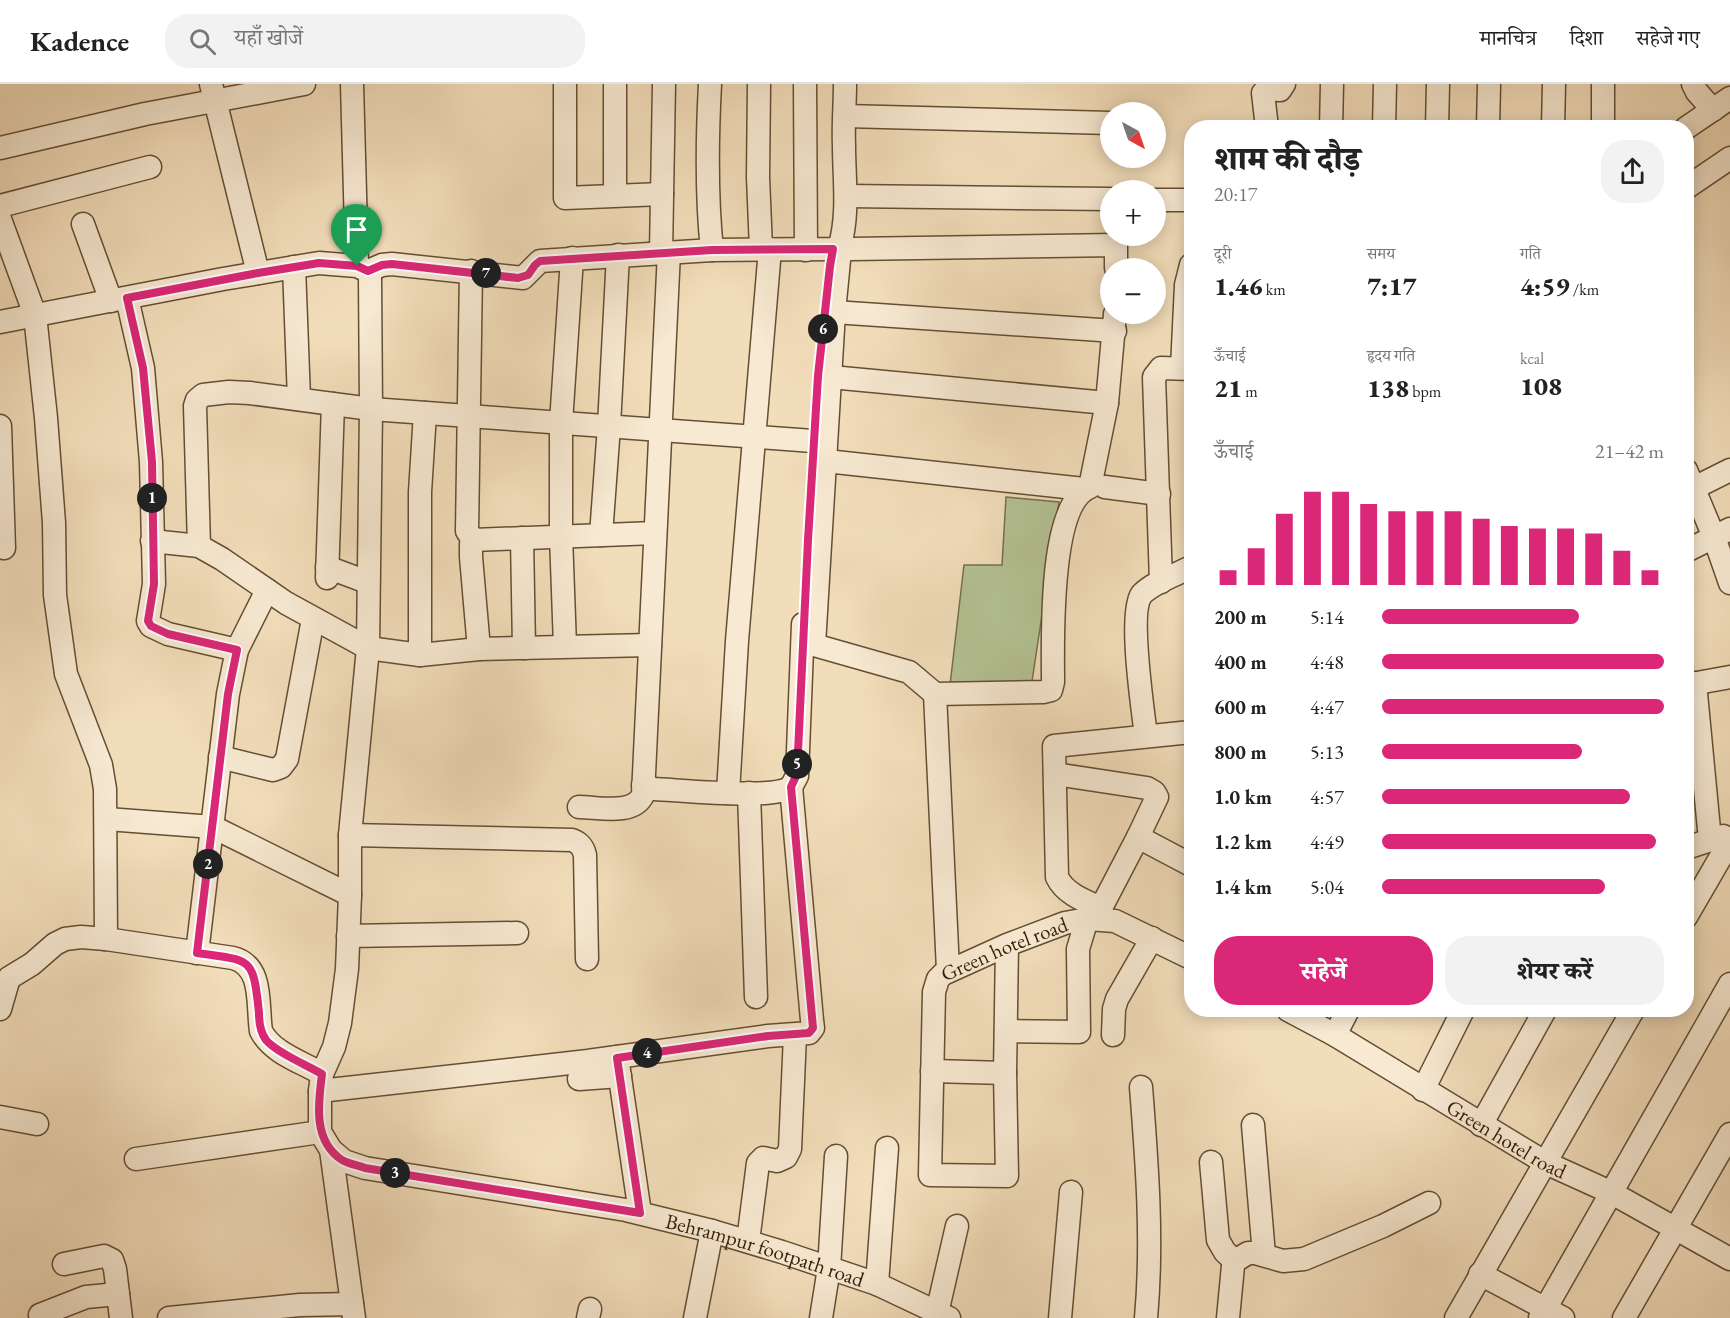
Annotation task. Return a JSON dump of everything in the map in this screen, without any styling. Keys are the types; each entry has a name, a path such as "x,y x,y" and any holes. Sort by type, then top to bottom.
{"street":[{"path":"0,148 145,114 213,93 304,84"},
{"path":"175,1317 300,1305 353,1311 325,1141 321,1082 340,1023 348,936 350,835 368,648 370,278 362,268 352,84"},
{"path":"565,84 565,198 662,195"},
{"path":"615,84 615,195"},
{"path":"579,807 632,807 641,801 643,795 660,430 665,252 662,195 664,84"},
{"path":"710,84 707,151 708,209 712,250"},
{"path":"756,997 738,793 737,641 754,437 766,249 758,177 759,84"},
{"path":"805,84 806,250"},
{"path":"0,322 319,263 362,268 392,264 523,278 540,261 572,258 712,250 833,249 840,245 843,235 846,196 844,143 846,84"},
{"path":"1266,120 1263,93 1267,89 1280,90 1284,84"},
{"path":"1332,84 1332,120"},
{"path":"1384,120 1385,84"},
{"path":"1437,120 1438,84"},
{"path":"1488,120 1489,84"},
{"path":"1553,120 1554,84"},
{"path":"1603,84 1603,120"},
{"path":"1693,84 1697,92 1722,104"},
{"path":"213,93 258,273"},
{"path":"1694,123 1722,104"},
{"path":"845,116 1100,123"},
{"path":"1694,183 1730,158"},
{"path":"0,206 150,167"},
{"path":"846,196 1100,199"},
{"path":"1166,200 1184,201"},
{"path":"0,219 36,315 54,523 55,596 66,674 101,765 105,789 106,939"},
{"path":"82,224 119,300 140,350 147,398 152,462 154,584 148,621 151,626 168,634 237,650"},
{"path":"1094,488 1078,494 1069,510 1058,559 1052,609 1053,682 1051,690 935,694 909,672 814,645 834,312 840,250 1116,245 1116,258"},
{"path":"579,1079 618,1067 768,1036 809,1033 813,1028 791,787 796,776 798,752 818,376 833,249"},
{"path":"601,535 618,255"},
{"path":"565,646 561,536 561,423 572,258"},
{"path":"294,267 299,399"},
{"path":"471,271 470,416 466,522 467,531 473,540"},
{"path":"834,312 1100,321"},
{"path":"1094,488 1090,487 1107,403 1115,324"},
{"path":"1161,582 1154,377 1161,368 1184,369"},
{"path":"831,377 1107,403"},
{"path":"199,546 195,406 197,399 203,395 229,392 371,409 813,441"},
{"path":"333,404 327,572 367,582"},
{"path":"420,655 420,492 425,413"},
{"path":"0,426 4,548"},
{"path":"826,461 1159,494"},
{"path":"1694,481 1730,470"},
{"path":"1694,491 1722,533 1730,583"},
{"path":"473,540 655,533"},
{"path":"1694,547 1722,533"},
{"path":"522,538 524,648"},
{"path":"473,540 471,557 479,649"},
{"path":"152,541 199,546 312,619 368,648 420,655 479,649 650,645"},
{"path":"1146,736 1140,687 1136,613 1138,601 1143,594 1161,582 1184,570"},
{"path":"197,953 228,694 237,650 267,590"},
{"path":"220,757 273,770 280,767 287,759 312,619"},
{"path":"1694,683 1730,677"},
{"path":"935,694 948,970"},
{"path":"1694,698 1723,838 1694,900"},
{"path":"1096,915 1064,887 1057,877 1054,746 1184,733"},
{"path":"1006,1031 1079,1032 1078,949 1155,802 1154,792 1138,786 1055,774"},
{"path":"643,785 654,789 738,793 782,792 791,787"},
{"path":"107,819 213,827 350,895"},
{"path":"350,835 572,840 578,843 585,855 587,959"},
{"path":"1138,837 1184,861"},
{"path":"1694,846 1723,838"},
{"name":"Green hotel road","path":"1005,1073 1007,1176 930,1175 934,992 938,979 948,970 1065,923 1096,915 1115,921 1184,954"},
{"path":"348,936 517,933"},
{"path":"0,1009 9,978 32,964 55,944 65,939 81,937 106,939 233,958 248,965 256,980 259,1019 265,1038 321,1082 618,1067"},
{"path":"1113,1035 1114,1009 1118,999 1152,938"},
{"path":"932,1071 1005,1073 1006,945"},
{"path":"1480,1274 1550,1315 1611,1192 1730,984"},
{"name":"Green hotel road","path":"1301,1017 1335,1035 1546,1163 1611,1192 1730,1259"},
{"path":"1335,1035 1344,1017"},
{"path":"1423,1089 1459,1017"},
{"path":"1481,1125 1541,1017"},
{"path":"1456,1318 1629,1017"},
{"path":"748,1242 758,1163 763,1158 777,1161 786,1156 790,1149 795,1035"},
{"path":"618,1067 640,1213"},
{"path":"1141,1087 1148,1200 1146,1318"},
{"path":"0,1117 37,1124"},
{"path":"1253,1125 1264,1255"},
{"path":"1624,1318 1730,1134"},
{"path":"136,1159 325,1141"},
{"name":"Behrampur footpath road","path":"325,1141 344,1161 365,1168 640,1213 712,1231 877,1284 943,1315"},
{"path":"877,1284 887,1148"},
{"path":"821,1318 829,1268 836,1156"},
{"path":"1211,1162 1218,1240 1225,1252 1235,1261"},
{"path":"1060,1318 1071,1192"},
{"path":"1235,1261 1248,1253 1283,1260 1304,1259 1363,1235 1429,1203"},
{"path":"943,1315 957,1226"},
{"path":"695,1318 712,1231"},
{"path":"64,1264 107,1257 114,1264 121,1318"},
{"path":"1228,1318 1235,1261"},
{"path":"40,1315 86,1297 118,1294"}],"green space":[{"path":"1006,497 1059,502 1031,688 950,685 964,565 1002,565"}],"route":[{"path":"833,249 818,376 802,641 798,752 795,781 791,787 813,1028 809,1033 768,1036 617,1058 640,1213 365,1168 344,1161 330,1150 320,1132 322,1074 271,1045 261,1031 256,980 252,970 242,961 233,958 197,953 228,694 237,650 168,634 151,626 148,621 154,584 152,462 143,368 127,298 319,263 357,266 368,271 382,265 392,264 523,278 540,261 712,250 833,249"}]}
